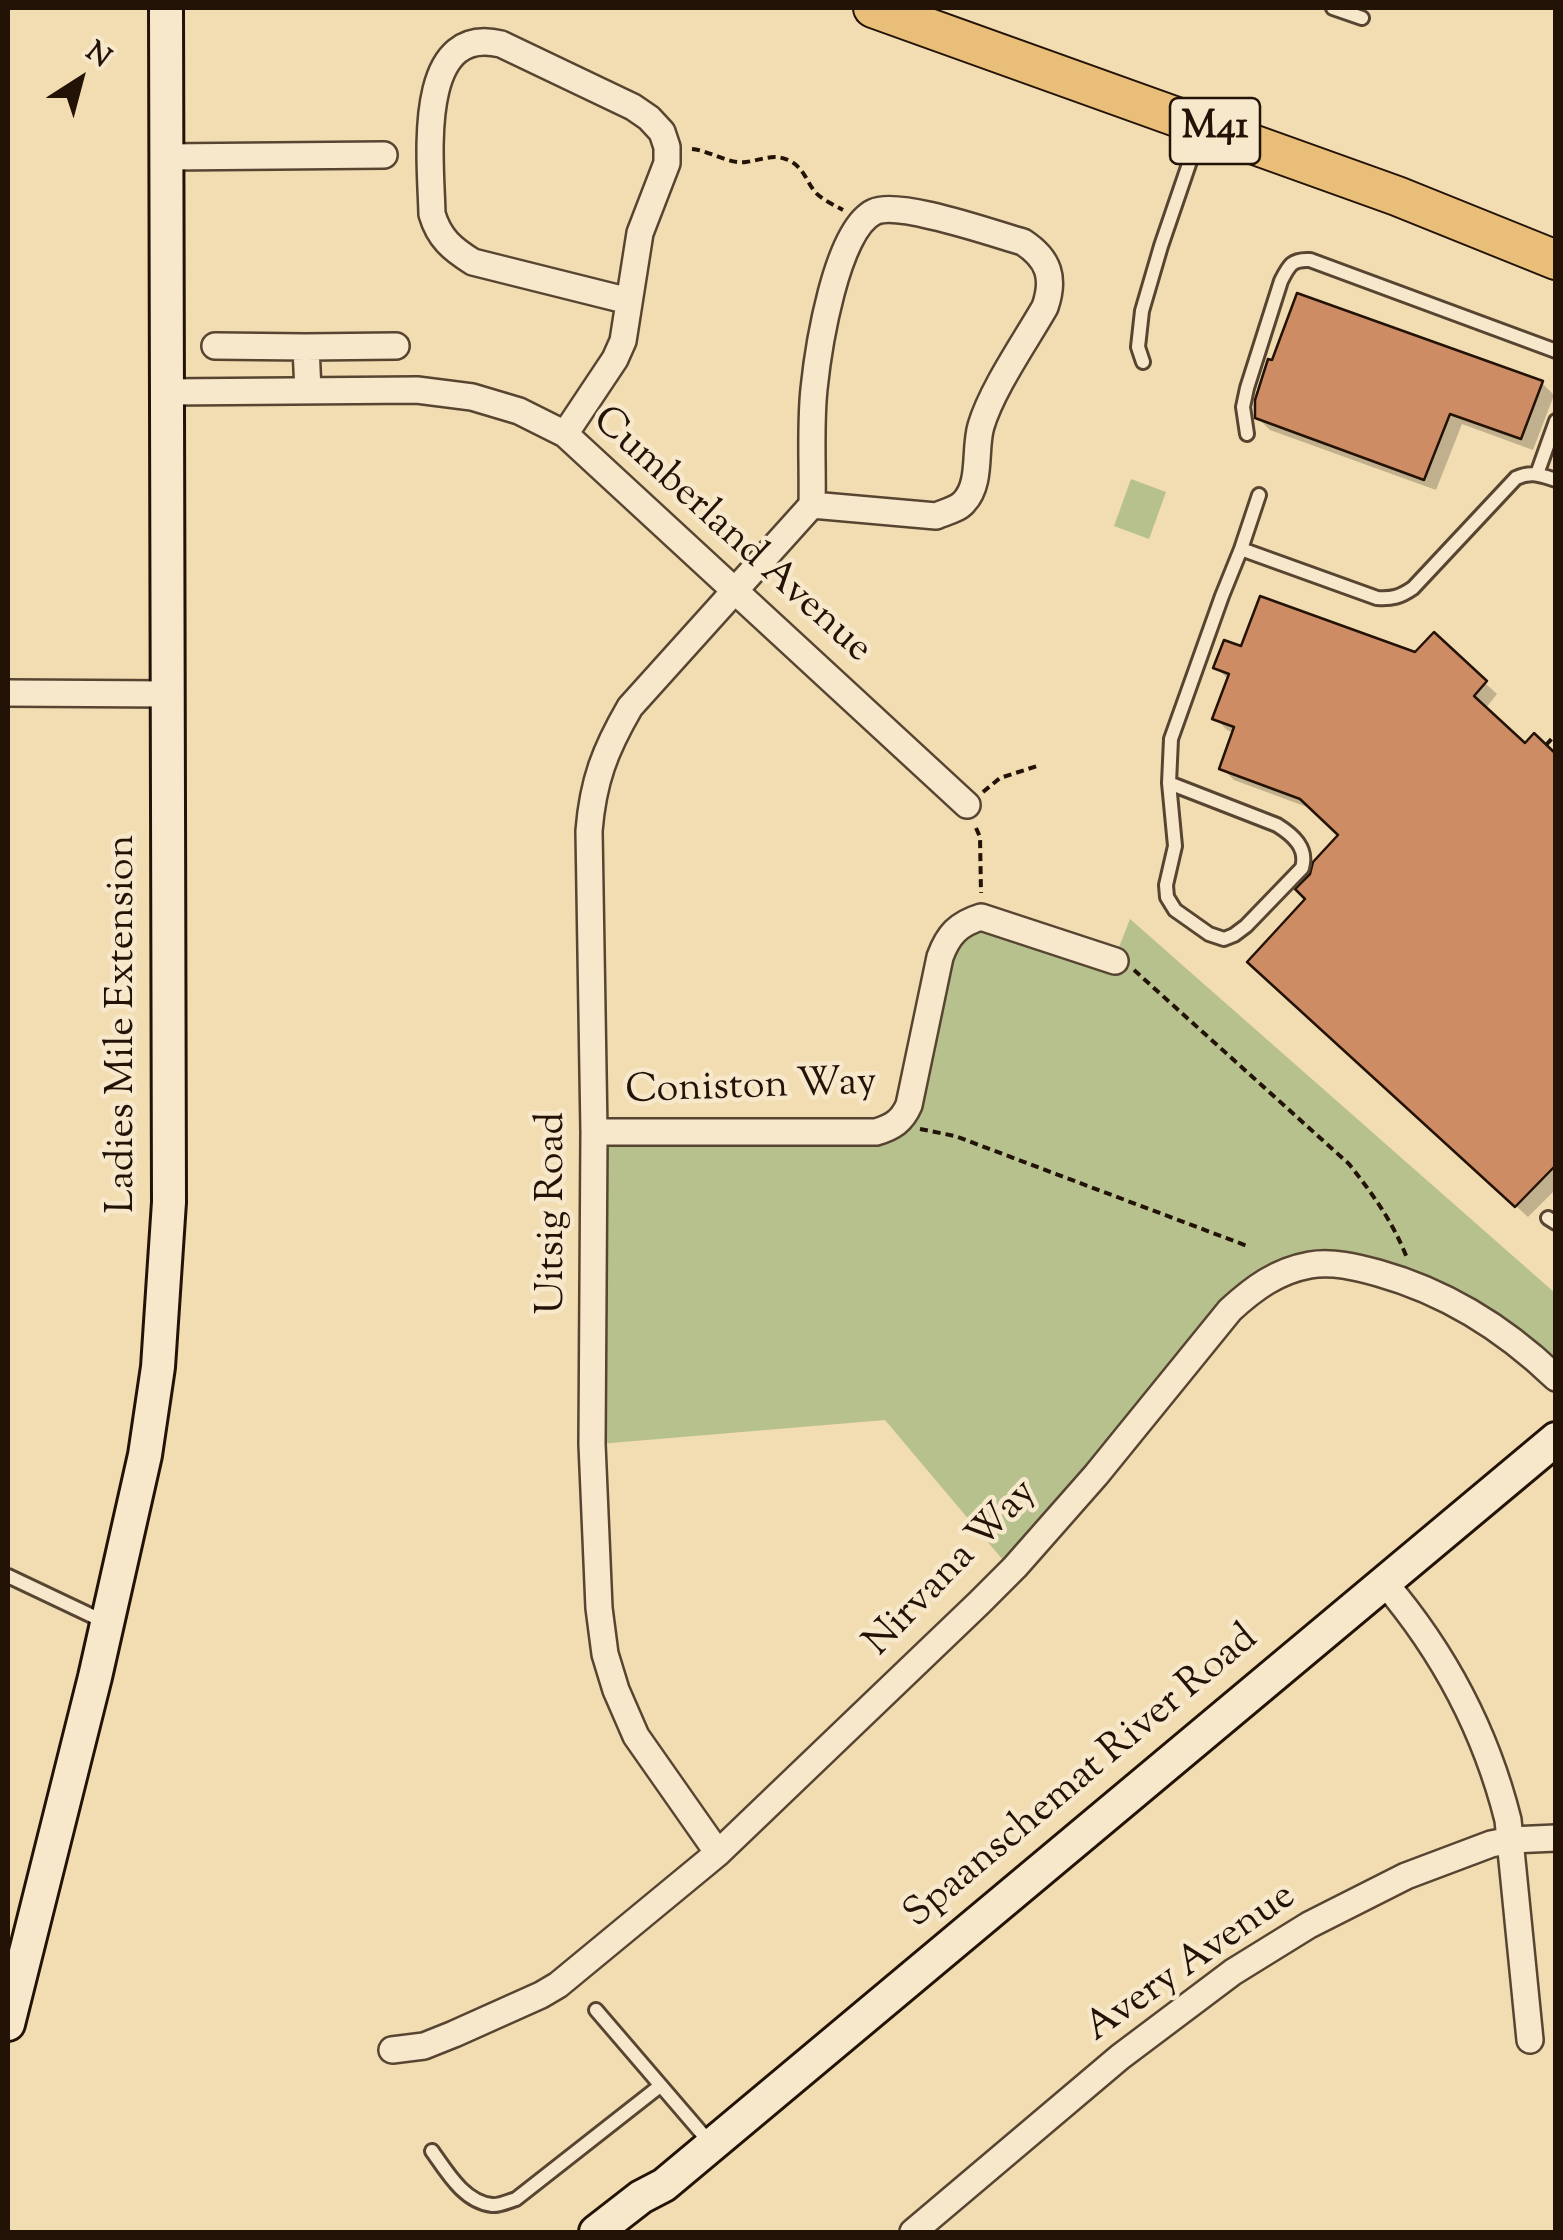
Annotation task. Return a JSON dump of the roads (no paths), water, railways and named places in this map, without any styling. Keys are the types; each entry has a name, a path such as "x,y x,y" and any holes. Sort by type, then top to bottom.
{"main road":[{"name":"Ladies Mile Extension","path":"8,2024 108,1623 145,1454 158,1367 168,1202 166,8"},
{"name":"M41","path":"873,8 1397,196 1556,260"},
{"name":"Spaanschemat River Road","path":"596,2232 641,2197 664,2185 1556,1438"},
{"name":"Spaanschemat River Road","path":"629,2231 664,2185"}],"street":[{"path":"565,434 616,359 623,341 640,233 667,162 667,147 662,132 633,107 501,44 470,42 454,54 440,73 433,100 432,214 436,230 452,249 472,262 629,301"},
{"path":"167,157 384,155"},
{"path":"873,212 913,212 1023,242 1038,252 1046,266 1050,294 986,412 979,431 973,485 964,502 936,516 812,504 818,362 832,286 858,226 873,212"},
{"path":"215,346 396,346"},
{"path":"306,347 308,392"},
{"name":"Cumberland Avenue","path":"167,392 418,390 472,396 519,411 565,434 967,806"},
{"name":"Uitsig Road","path":"718,1853 636,1736 605,1654 599,1608 592,1444 594,1132 589,831 600,770 630,707 812,504"},
{"path":"8,693 168,694"},
{"name":"Coniston Way","path":"594,1132 876,1132 896,1124 909,1105 940,957 956,929 981,918 1115,960"},
{"name":"Nirvana Way","path":"392,2050 424,2046 558,1985 718,1853 1015,1566 1096,1474 1205,1339 1251,1290 1271,1277 1312,1264 1334,1264 1411,1282 1444,1296 1507,1336 1556,1378"},
{"path":"1384,1582 1428,1639 1471,1716 1502,1794 1530,2040"},
{"name":"Avery Avenue","path":"915,2232 1120,2057 1233,1972 1309,1925 1406,1876 1492,1844 1556,1838"}],"lane":[{"path":"1333,8 1362,18"},
{"path":"1142,362 1138,347 1142,311 1201,126"},
{"path":"1247,434 1243,407 1247,388 1281,281 1298,260 1310,260 1556,351"},
{"path":"1536,474 1556,422"},
{"path":"1241,550 1377,598 1392,599 1412,588 1506,488 1527,474 1556,480"},
{"path":"1169,782 1277,825 1290,833 1303,852 1302,868 1234,935 1224,938 1209,934 1175,910 1166,897 1175,846 1169,782 1171,739 1260,495"},
{"path":"8,1576 108,1623"},
{"path":"596,2010 712,2145"},
{"path":"432,2152 472,2198 494,2206 516,2199 660,2086"}]}
